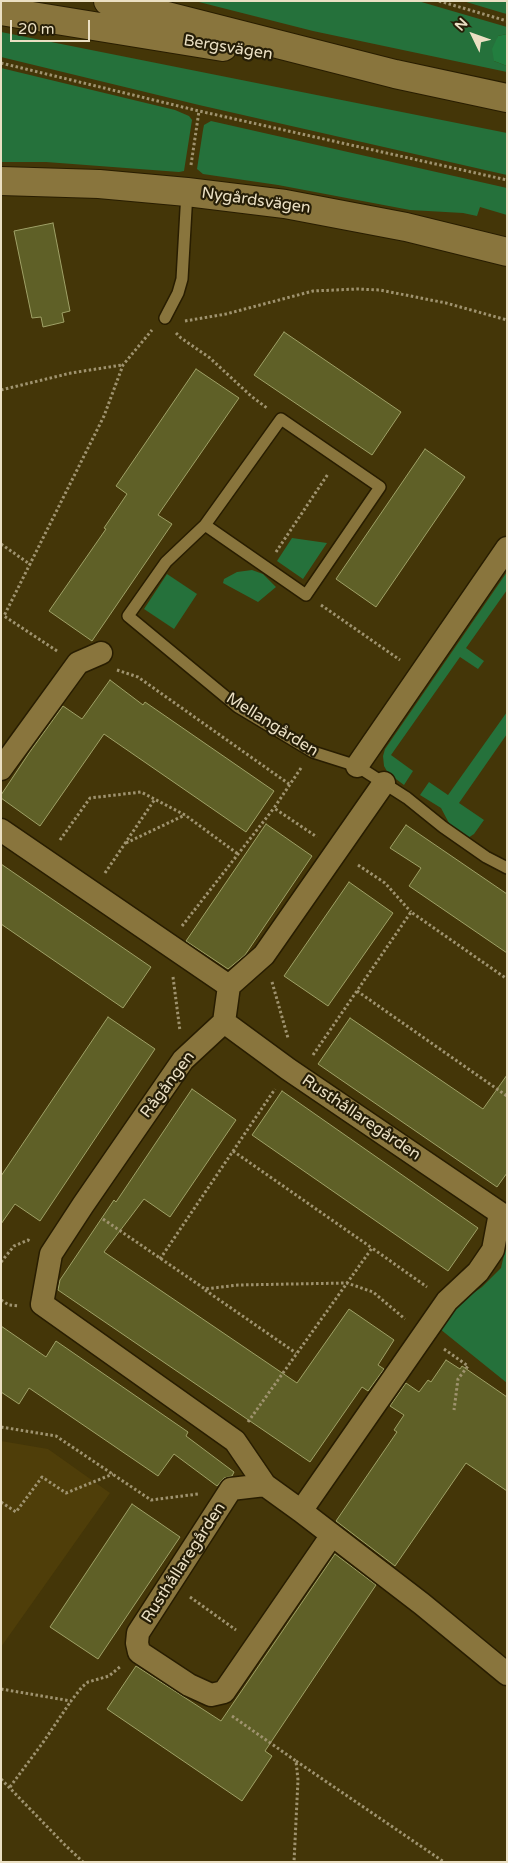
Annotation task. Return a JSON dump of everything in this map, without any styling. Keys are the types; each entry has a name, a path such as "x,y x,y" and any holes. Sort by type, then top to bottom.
{"main road":[{"name":"Bergsvägen","path":"108,1 395,74 507,98"},
{"name":"Bergsvägen","path":"1,11 395,74"},
{"name":"Nygårdsvägen","path":"1,181 99,184 285,204 406,227 507,252"}],"street":[{"path":"357,766 507,548"},
{"path":"1,769 78,663 101,653"},
{"path":"224,1022 229,986 264,955 384,783"},
{"path":"1,830 229,986"},
{"name":"Rågången","path":"224,1022 183,1060 51,1254 42,1304 235,1441"},
{"name":"Rusthållaregården","path":"224,1022 294,1072 503,1209 493,1250 478,1272 447,1301 425,1336 301,1511"},
{"path":"235,1441 265,1485 422,1604 507,1674"},
{"name":"Rusthållaregården","path":"139,1652 137,1643 138,1633 231,1489 265,1485"},
{"path":"139,1652 189,1685 211,1695 224,1692 332,1535"}],"lane":[{"path":"165,318 178,292 182,279 187,192"},
{"path":"206,525 306,595 380,487 281,419"},
{"name":"Mellangården","path":"281,419 206,525 166,562 128,616 238,707 313,752 357,766"},
{"path":"357,766 407,798 486,856 507,868"}],"path":[{"path":"439,1 507,21"},
{"path":"1,63 199,111 507,180"},
{"path":"187,192 199,111"},
{"path":"165,318 181,321 196,320 313,291 357,289 380,290 446,303 507,320"},
{"path":"101,653 57,651 3,616 104,416 122,365 147,335 165,318"},
{"path":"165,318 181,338 210,358 251,396 281,419"},
{"path":"1,390 71,374 122,365"},
{"path":"266,567 338,458"},
{"path":"1,544 30,564"},
{"path":"306,595 421,674"},
{"path":"78,663 116,670 138,677 289,784"},
{"path":"45,860 90,798 141,792 184,815 238,854"},
{"path":"92,892 155,799"},
{"path":"183,1060 169,945 274,808"},
{"path":"125,843 184,815"},
{"path":"160,1259 233,1151 357,991 411,912 507,979"},
{"path":"264,955 294,1072"},
{"path":"357,991 507,1096"},
{"path":"233,1151 447,1301"},
{"path":"83,1205 296,1353"},
{"path":"235,1441 372,1248"},
{"path":"205,1289 238,1285 347,1283 372,1292 425,1336 468,1366 458,1380 454,1410"},
{"path":"1,1426 56,1436 151,1500 231,1489"},
{"path":"1,1502 16,1512 42,1477 66,1494 112,1474"},
{"path":"170,1583 257,1645"},
{"path":"10,1787 71,1701 88,1682 109,1676 139,1652"},
{"path":"1,1689 18,1690 71,1701"},
{"path":"211,1695 230,1714 259,1736 444,1862"},
{"path":"294,1862 298,1789 296,1761"},
{"path":"1,1779 83,1862"}],"shaded area":[{"path":"1,1441 48,1449 110,1493 1,1647"}],"green space":[{"path":"195,1 418,1 507,27 507,34 498,36 494,61 507,66 507,72 313,31"},
{"path":"463,1 507,1 507,14 503,13"},
{"path":"1,32 507,133 507,175 199,105 1,57"},
{"path":"507,34 507,66 494,61 492,49 498,36"},
{"path":"1,68 175,110 189,116 192,120 184,171 46,162 1,162"},
{"path":"211,121 507,188 507,215 480,207 477,216 463,213 410,210 278,185 203,174 197,169 204,125"},
{"path":"292,538 327,543 303,579 277,561"},
{"path":"252,570 263,574 276,587 258,602 223,583 224,579 237,572"},
{"path":"507,572 507,590 466,648 484,661 478,669 460,657 391,755 413,771 404,785 388,773 384,766 383,756 385,749"},
{"path":"167,574 197,594 174,629 144,609"},
{"path":"507,712 507,734 459,803 484,820 474,834 468,838 461,835 450,825 441,808 420,795 429,782 448,795"},
{"path":"507,1242 507,1383 440,1329 462,1301 482,1287 501,1268"}],"building":[{"path":"53,223 70,311 62,313 64,322 43,327 41,317 32,318 14,231"},
{"path":"284,332 401,412 372,455 254,375"},
{"path":"196,369 239,398 158,515 172,524 92,641 49,611 106,529 104,528 127,494 116,486"},
{"path":"425,449 465,477 376,607 336,579"},
{"path":"110,680 143,705 145,702 274,791 246,832 104,734 40,826 1,798 1,795 29,753 63,706 82,719"},
{"path":"266,824 312,856 245,955 228,969 186,941"},
{"path":"406,825 507,894 507,953 409,886 421,868 390,848"},
{"path":"1,864 151,967 123,1008 1,924"},
{"path":"349,882 393,913 328,1006 284,976"},
{"path":"108,1017 155,1049 40,1221 15,1204 1,1224 1,1176"},
{"path":"350,1018 483,1109 507,1075 507,1173 497,1187 318,1064"},
{"path":"192,1089 236,1120 170,1217 144,1199 104,1252 297,1383 349,1309 394,1340 378,1365 384,1369 368,1391 362,1387 310,1462 58,1290 60,1280 114,1200 116,1202"},
{"path":"282,1091 478,1228 448,1271 252,1135"},
{"path":"1,1326 46,1357 56,1341 188,1432 186,1436 234,1472 232,1476 224,1478 217,1486 174,1454 158,1476 29,1388 19,1404 1,1392"},
{"path":"446,1360 460,1369 462,1366 507,1397 507,1491 466,1463 395,1566 336,1521 397,1432 394,1430 404,1415 390,1406 406,1383 419,1392 428,1380 431,1382"},
{"path":"132,1504 180,1537 98,1659 50,1627"},
{"path":"335,1554 376,1585 265,1751 272,1756 242,1801 107,1709 136,1666 221,1721"}]}
